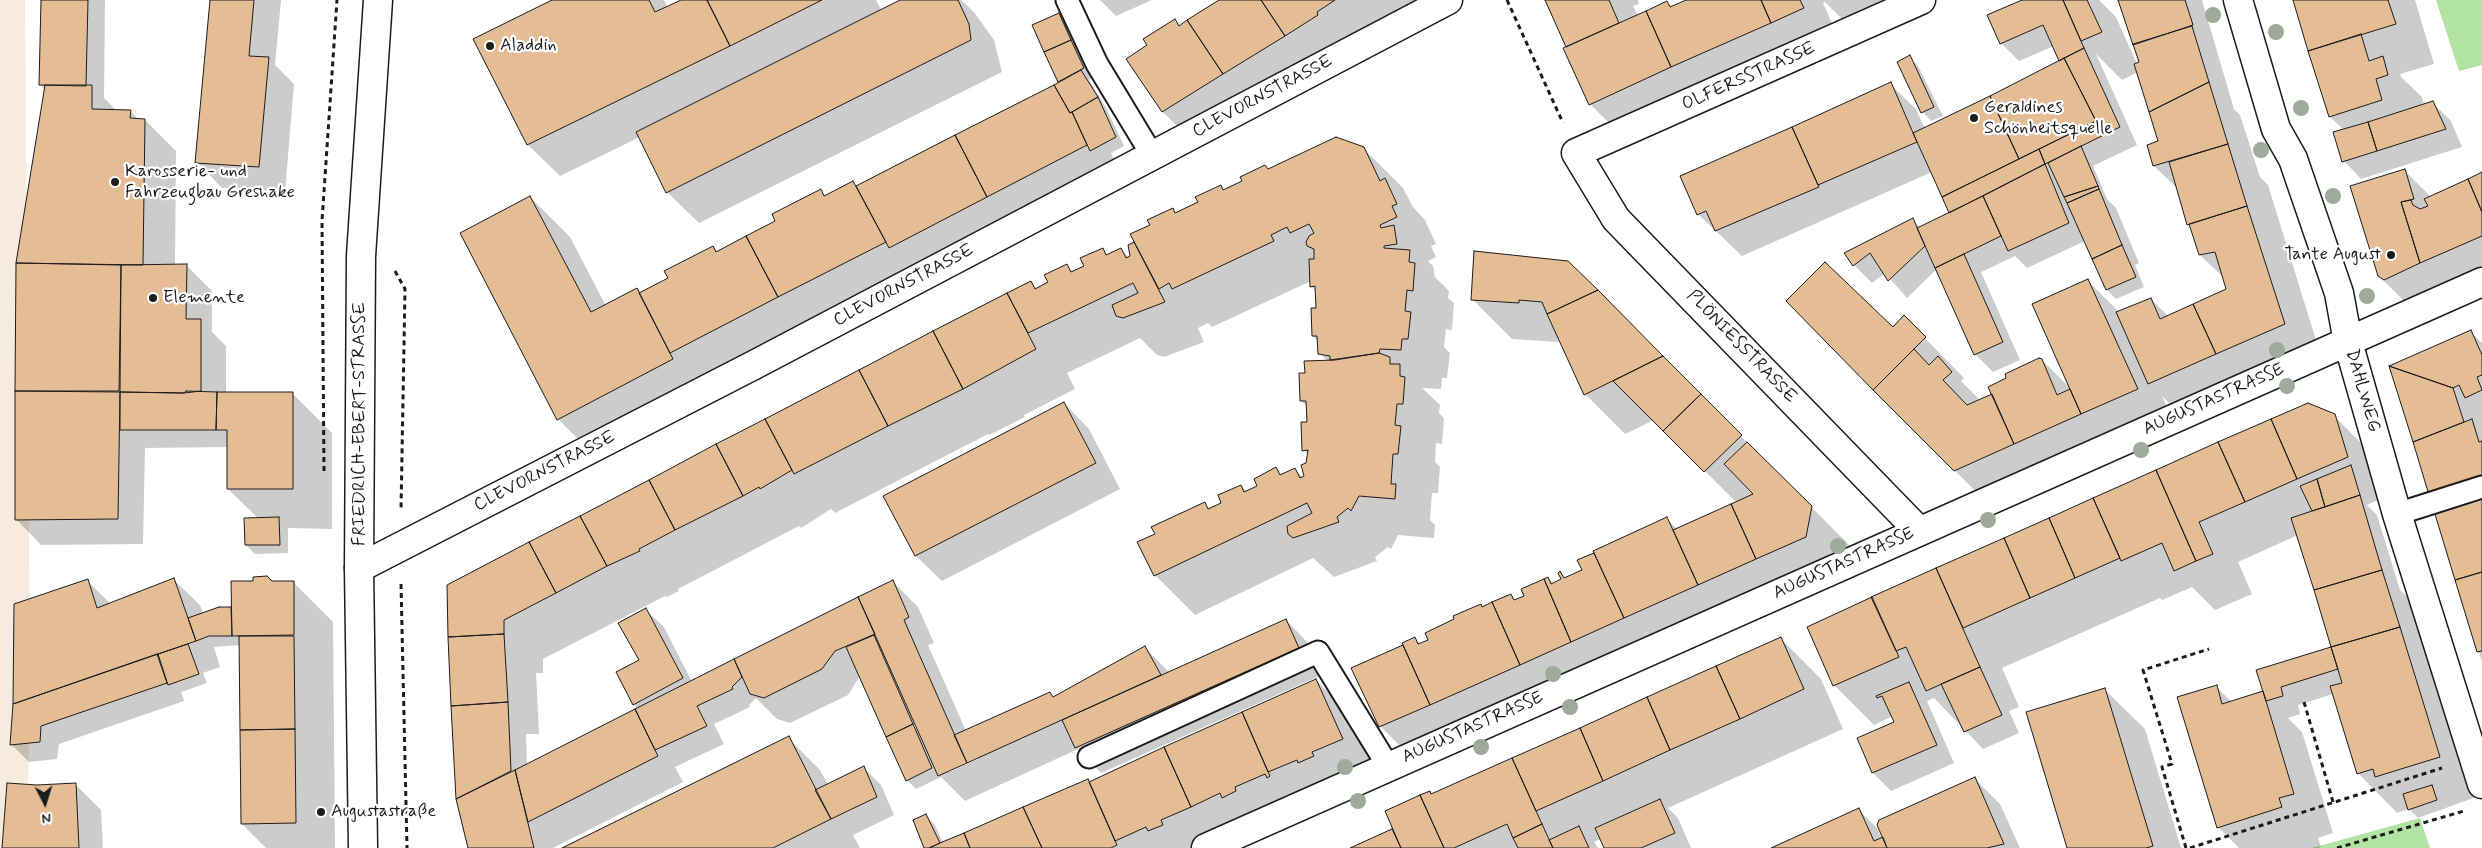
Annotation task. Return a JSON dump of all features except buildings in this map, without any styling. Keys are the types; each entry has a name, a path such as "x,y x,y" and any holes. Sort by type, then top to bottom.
{"street":[{"name":"FRIEDRICH-EBERT-STRASSE","path":"363,848 359,568 361,256 378,0"},
{"name":"CLEVORNSTRASSE","path":"359,568 762,360 1448,0"},
{"name":"OLFERSSTRASSE","path":"1576,153 1921,0"},
{"name":"DAHLWEG","path":"2238,0 2276,129 2293,159 2339,293 2348,342 2397,514 2474,758 2478,796"},
{"name":"PLÖNIESSTRASSE","path":"1576,153 1616,219 1919,531"},
{"name":"AUGUSTASTRASSE","path":"1206,848 2482,282"}],"lane":[{"path":"1067,0 1098,64 1152,156"},
{"path":"2397,514 2482,487"},
{"path":"1089,757 1318,652 1388,766"}],"path":[{"path":"1507,0 1576,153"},
{"path":"391,264 406,288 400,546 407,848"},
{"path":"2186,848 2162,767 2172,764 2143,670 2209,650"},
{"path":"2304,702 2333,802"},
{"path":"2190,848 2474,758"},
{"path":"2337,848 2478,796"}],"shaded area":[{"path":"0,0 25,0 30,679 27,848 0,848"}],"green space":[{"path":"2436,0 2482,0 2482,65 2459,71"},
{"path":"2420,818 2430,848 2312,848"}],"place":[{"name":"Aladdin","path":"490,46"},
{"name":"Geraldines Schönheitsquelle","path":"1974,118"},
{"name":"Karosserie- und Fahrzeugbau Greshake","path":"115,182"},
{"name":"Tante August","path":"2391,255"},
{"name":"Elemente","path":"153,298"},
{"name":"Augustastraße","path":"321,812"}]}
